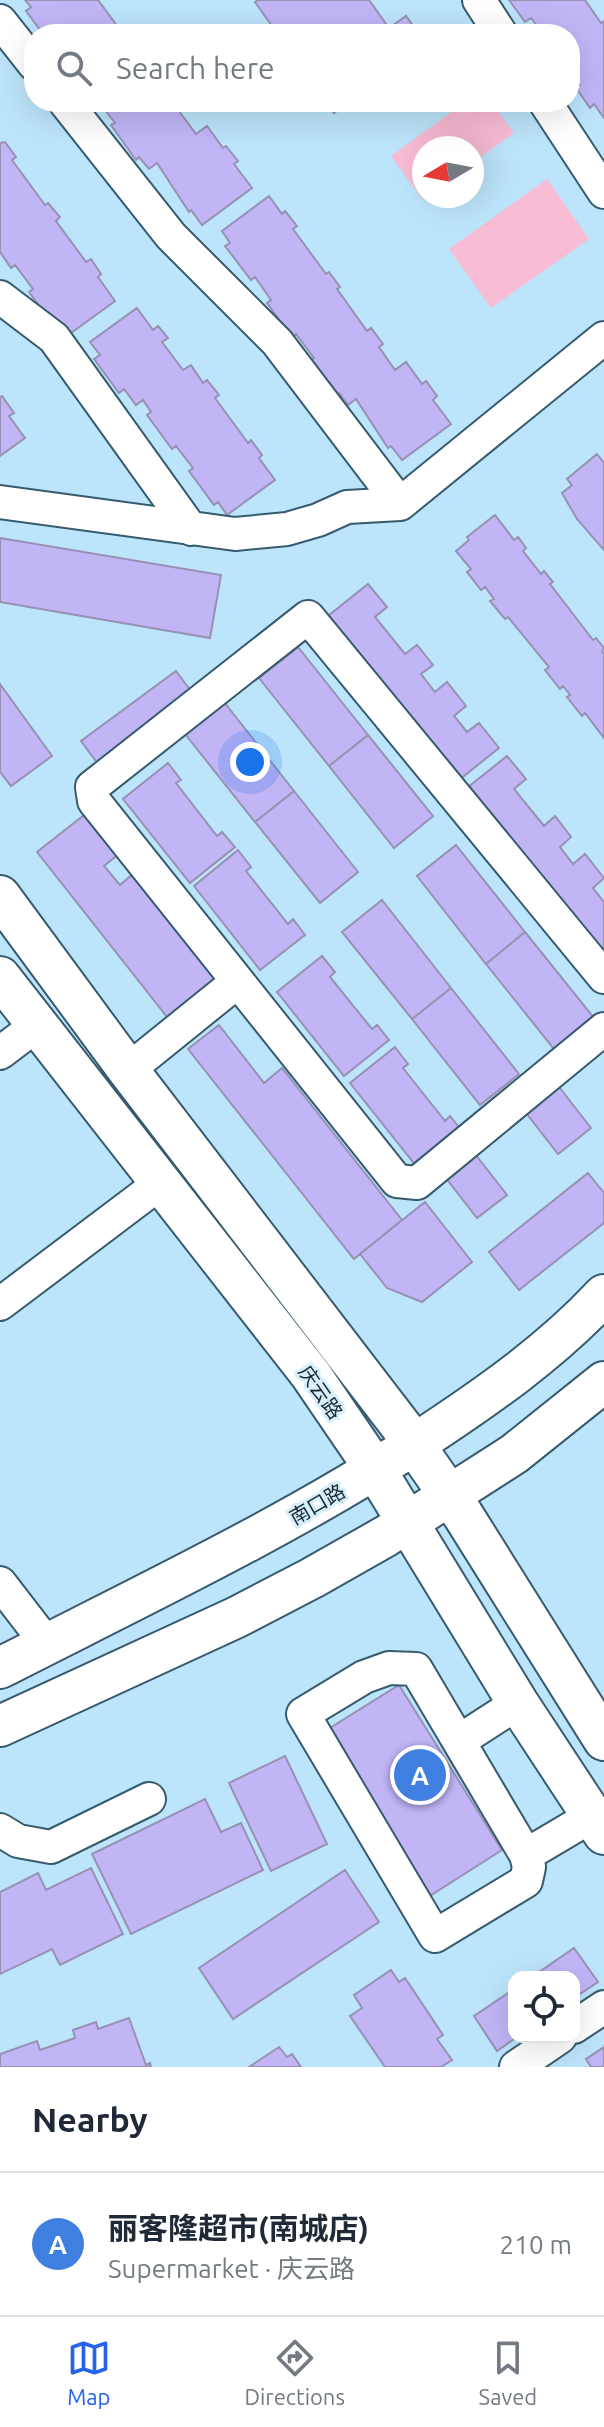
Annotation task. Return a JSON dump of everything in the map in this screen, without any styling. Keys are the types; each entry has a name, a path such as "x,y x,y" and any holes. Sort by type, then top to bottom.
{"main road":[{"path":"0,896 128,1070 343,1347 414,1444 450,1495 604,1740"},
{"name":"庆云路","path":"0,977 311,1375 375,1469 518,1703 598,1825"},
{"name":"南口路","path":"0,1668 283,1523 375,1469 516,1375 604,1295"},
{"path":"0,1726 237,1617 312,1578 408,1522 514,1454 604,1382"}],"street":[{"path":"479,0 495,24"},
{"path":"0,21 24,51"},
{"path":"73,112 171,236 277,342 400,504"},
{"path":"552,112 604,192"},
{"path":"0,297 54,338 191,529"},
{"path":"0,502 235,534 261,533 318,520 347,507 400,504 604,338"},
{"path":"604,977 308,617 92,787 94,801 397,1181 417,1183 604,1029"},
{"path":"128,1070 237,982"},
{"path":"0,1053 37,1025"},
{"path":"0,1304 159,1184"},
{"path":"0,1583 47,1644"},
{"path":"389,1668 416,1669 526,1855 529,1867 526,1881 435,1936 303,1714 376,1672 389,1668"},
{"path":"459,1741 518,1703"},
{"path":"0,1830 18,1841 51,1847 149,1799"},
{"path":"526,1855 598,1825"},
{"path":"580,2023 604,2007"}],"shaded area":[{"path":"451,112 498,112 514,133 484,154 484,136 418,136"},
{"path":"412,141 412,185 391,156"},
{"path":"547,179 589,239 491,308 449,249"}],"building":[{"path":"25,0 98,0 116,24 36,24 26,11 31,7"},
{"path":"369,0 386,24 270,24 255,2"},
{"path":"509,0 585,0 601,23 604,21 604,118 594,104 590,108 580,94 580,24 536,24 531,18 525,22"},
{"path":"406,16 412,24 395,24"},
{"path":"107,112 180,112 196,134 207,126 223,148 226,146 238,161 234,164 252,188 202,225 191,210 189,212 157,163 149,169 139,157 136,160 111,125 115,123"},
{"path":"5,142 16,157 12,160 45,205 48,203 60,217 56,221 86,262 91,259 101,274 98,277 115,301 67,336 54,326 29,292 33,289 15,265 11,268 0,252 0,143"},
{"path":"269,196 282,214 285,211 297,226 293,229 326,274 329,272 340,287 337,289 367,331 371,328 383,344 379,347 395,370 406,362 422,384 426,381 437,396 433,400 451,424 402,460 391,446 388,448 356,399 348,405 339,393 335,395 310,361 314,358 296,334 292,337 267,303 271,300 255,277 251,280 225,246 230,243 222,231"},
{"path":"137,308 153,330 158,326 168,338 162,342 183,370 191,365 203,383 207,380 219,395 215,398 248,443 251,440 262,455 259,458 275,480 227,515 218,502 214,505 189,471 193,468 176,446 172,449 147,415 151,412 143,400 136,405 124,389 119,393 94,359 100,355 90,342"},
{"path":"0,397 14,413 9,416 25,438 0,456"},
{"path":"597,454 604,463 604,550 577,519 562,493 572,485 567,479"},
{"path":"495,515 514,540 518,537 526,548 523,551 541,574 544,571 553,582 550,584 593,640 596,638 604,648 604,738 585,713 582,716 567,697 570,695 563,686 560,689 545,670 549,667 508,617 505,619 490,601 494,599 485,587 481,590 467,572 471,569 456,551 469,540 467,537"},
{"path":"0,538 221,575 210,638 0,602"},
{"path":"368,584 387,607 375,617 405,654 417,645 433,665 421,674 435,692 447,682 466,706 454,716 467,732 479,723 499,748 454,784 323,620"},
{"path":"298,647 368,735 329,766 259,678"},
{"path":"176,671 193,694 98,764 81,741"},
{"path":"0,684 52,756 11,786 0,772"},
{"path":"224,702 294,791 255,822 185,734"},
{"path":"368,735 433,816 394,848 329,766"},
{"path":"507,756 526,779 514,789 544,826 555,816 571,837 560,847 573,864 585,854 604,878 593,888 604,902 604,946 592,956 462,792"},
{"path":"168,763 181,780 176,783 217,836 222,832 235,847 190,883 123,799"},
{"path":"294,791 358,872 320,903 255,822"},
{"path":"88,812 120,853 104,866 120,885 135,872 222,982 171,1022 37,852"},
{"path":"456,845 525,932 486,964 417,876"},
{"path":"238,850 251,867 246,871 288,924 293,919 305,935 260,970 194,886"},
{"path":"382,900 451,988 412,1019 342,932"},
{"path":"525,932 594,1018 554,1049 486,964"},
{"path":"322,956 335,972 330,977 372,1029 377,1025 389,1040 344,1076 277,992"},
{"path":"451,988 519,1074 480,1105 412,1019"},
{"path":"219,1025 264,1083 282,1068 402,1220 354,1259 188,1049"},
{"path":"395,1047 408,1064 403,1068 445,1121 450,1116 462,1131 417,1167 350,1083"},
{"path":"556,1083 591,1128 558,1154 523,1109"},
{"path":"472,1150 507,1195 477,1218 442,1173"},
{"path":"588,1173 604,1193 604,1223 519,1290 489,1252"},
{"path":"425,1202 472,1262 422,1302 387,1288 360,1254"},
{"path":"399,1685 502,1850 428,1897 325,1731"},
{"path":"285,1756 327,1844 271,1871 229,1783"},
{"path":"205,1799 221,1832 241,1823 263,1870 131,1934 92,1854"},
{"path":"91,1868 123,1934 60,1965 52,1949 0,1974 0,1892 38,1873 46,1890"},
{"path":"345,1870 379,1922 233,2019 199,1968"},
{"path":"574,1948 598,1982 580,1994 580,1971 541,1971"},
{"path":"391,1970 399,1982 405,1978 443,2035 437,2039 452,2060 441,2067 385,2067 350,2016 362,2008 354,1995"},
{"path":"508,1993 508,2043 497,2051 474,2016"},
{"path":"129,2018 146,2065 150,2063 151,2067 0,2067 0,2054 37,2041 40,2050 75,2038 73,2030 96,2022 98,2029"},
{"path":"279,2047 287,2057 292,2054 301,2067 249,2067"},
{"path":"604,2047 604,2067 591,2067 586,2059"}],"place":[{"name":"丽客隆超市(南城店)","path":"420,1775"}]}
